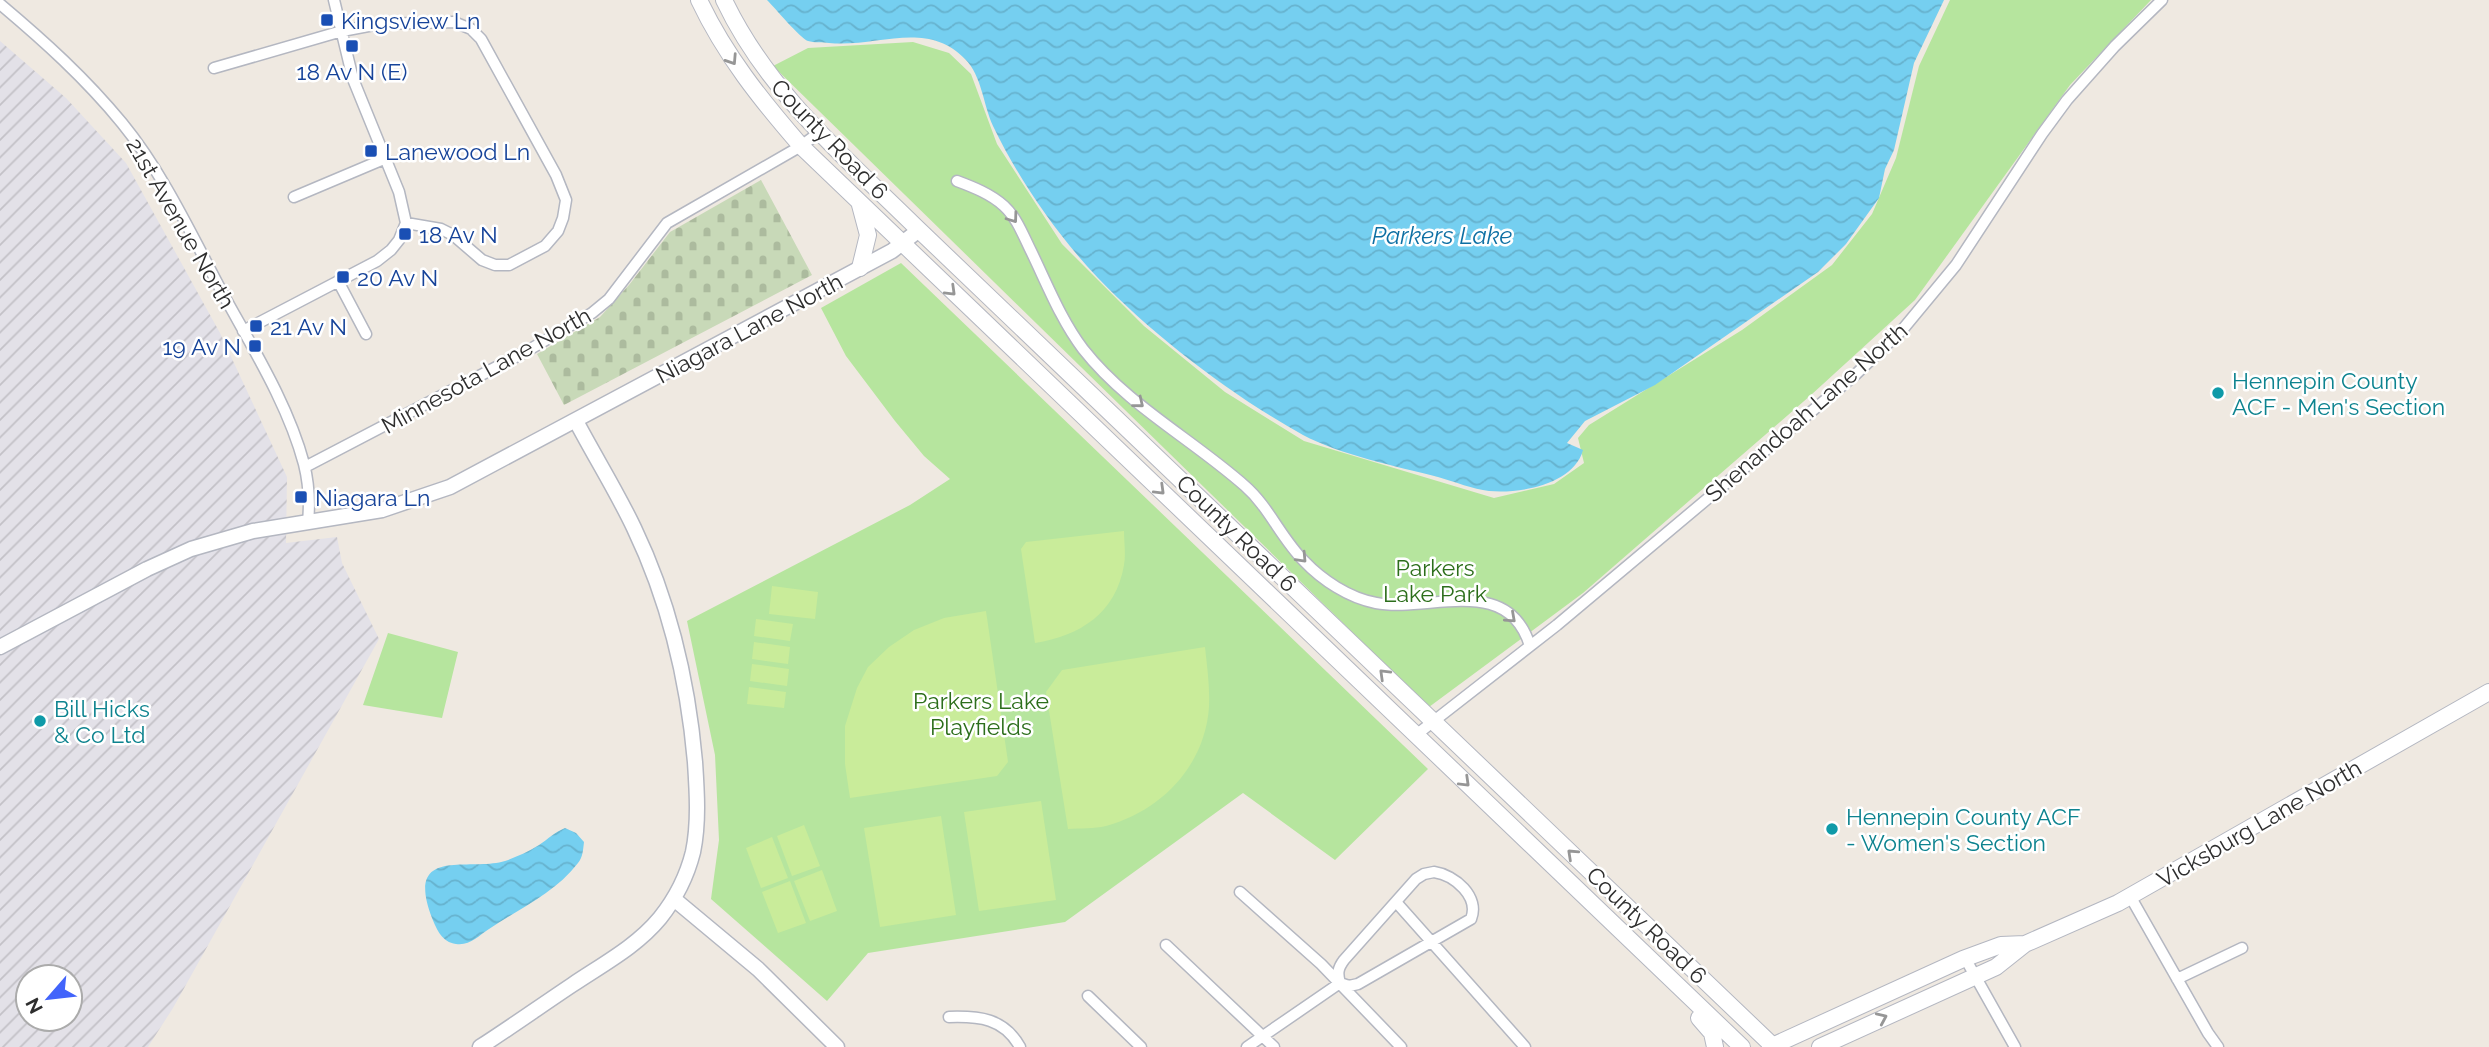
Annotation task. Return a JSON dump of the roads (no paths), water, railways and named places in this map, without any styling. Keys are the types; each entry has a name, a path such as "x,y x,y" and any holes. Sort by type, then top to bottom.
{"main road":[{"name":"County Road 6","path":"699,0 718,39 736,67 801,146 1742,1047"},
{"name":"County Road 6","path":"724,0 759,62 794,107 919,230 1772,1046"},
{"path":"860,203 868,235 860,268"},
{"name":"Vicksburg Lane North","path":"1820,1047 1841,1041 2004,962 2025,944 2130,896 2489,692"},
{"path":"1633,943 1647,968 1707,1026 1712,1033 1715,1047"},
{"name":"Vicksburg Lane North","path":"1772,1046 1965,958 2001,945 2025,944"}],"street":[{"path":"243,331 377,261 399,240 406,223 399,192 353,79 334,0"},
{"name":"Shenandoah Lane North","path":"1416,735 1530,646 1845,383 1903,329 1956,265 2067,100 2115,46 2162,0"},
{"name":"21st Avenue North","path":"0,4 66,61 124,125 176,206 288,421 305,467 310,500 308,522"},
{"path":"214,68 342,31 379,24 454,22 471,29 481,39 555,175 566,200 563,218 558,231 545,246 509,265 482,261 453,234 441,229 406,223"},
{"name":"Minnesota Lane North","path":"305,467 527,351 592,313 609,299 667,223 801,146 820,132"},
{"path":"294,197 384,159"},
{"path":"957,181 977,188 1003,204 1017,223 1063,318 1082,348 1102,372 1248,488 1304,561 1325,580 1376,603 1469,600 1492,604 1510,614 1530,646"},
{"name":"Niagara Lane North","path":"308,522 371,513 424,498 472,477 860,268 902,244 919,230"},
{"path":"338,281 366,334"},
{"path":"480,1047 644,935 674,899 685,877 697,828 692,732 673,632 638,537 576,421"},
{"path":"0,648 146,569 191,549 237,535 308,522"},
{"path":"1444,873 1469,894 1474,911 1471,919 1464,925 1358,984 1349,986 1340,983 1338,975 1344,960 1416,879 1424,874 1444,873"},
{"path":"1240,892 1340,983 1401,1047"},
{"path":"2130,896 2218,1047"},
{"path":"674,899 758,969 837,1047"},
{"path":"1396,902 1525,1047"},
{"path":"1166,945 1274,1047"},
{"path":"2176,979 2242,948"},
{"path":"1965,958 2015,1047"},
{"path":"1247,1047 1340,983"},
{"path":"1088,996 1141,1047"},
{"path":"949,1017 988,1018 1009,1032 1020,1047"}],"water":[{"name":"Parkers Lake","path":"767,0 1944,0 1914,63 1894,150 1885,169 1879,198 1846,244 1818,272 1655,385 1585,421 1567,443 1583,450 1578,462 1558,479 1516,491 1489,491 1369,459 1317,442 1249,402 1169,343 1120,300 1068,244 1027,186 1003,146 971,66 950,47 934,40 918,38 847,43 808,41"},
{"path":"565,828 576,833 584,842 580,861 559,883 470,942 451,943 441,935 432,918 426,895 427,880 433,871 444,866 505,861 531,850"}],"place":[{"name":"Kingsview Ln","path":"327,20"},
{"name":"18 Av N (E)","path":"352,46"},
{"name":"Lanewood Ln","path":"371,151"},
{"name":"18 Av N","path":"405,234"},
{"name":"20 Av N","path":"343,277"},
{"name":"21 Av N","path":"256,326"},
{"name":"19 Av N","path":"255,346"},
{"name":"Hennepin County ACF - Men's Section","path":"2218,393"},
{"name":"Niagara Ln","path":"301,497"},
{"name":"Bill Hicks & Co Ltd","path":"40,721"},
{"name":"Hennepin County ACF - Women's Section","path":"1832,829"}],"park label":[{"name":"Parkers Lake Park","path":"1435,580"},
{"name":"Parkers Lake Playfields","path":"981,713"}]}
